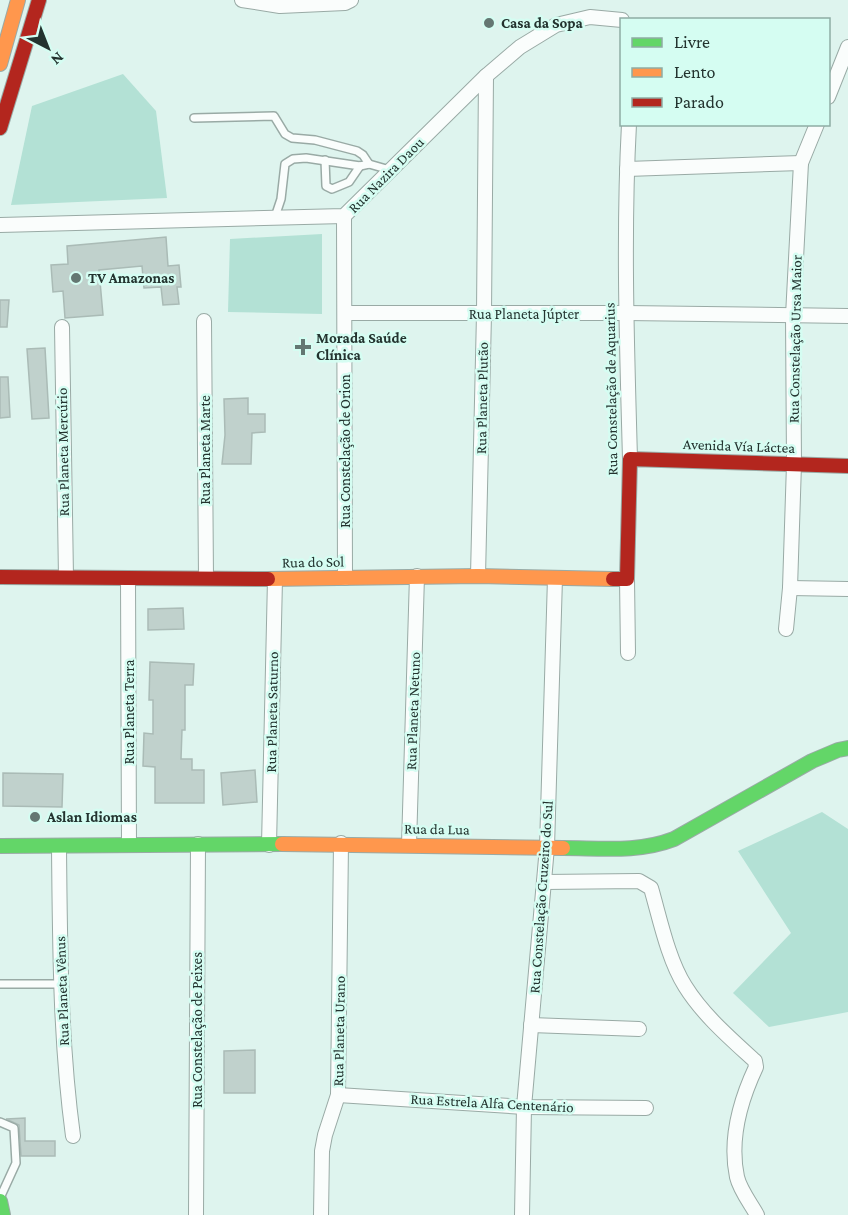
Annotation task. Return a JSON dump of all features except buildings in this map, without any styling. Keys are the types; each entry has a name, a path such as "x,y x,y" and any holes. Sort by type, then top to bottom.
{"street":[{"path":"0,128 39,0"},
{"path":"242,0 294,3 345,3 351,0"},
{"path":"0,64 13,7"},
{"name":"Rua Nazira Daou","path":"0,225 344,216 486,76 520,47 556,25 590,17 620,20"},
{"path":"830,87 848,47"},
{"name":"Rua Planeta Plutão","path":"478,576 484,314 486,76"},
{"name":"Rua Constelação de Aquarius","path":"628,653 630,459 626,313 629,126"},
{"name":"Rua Constelação Ursa Maior","path":"786,629 790,588 794,464 793,316 801,163 816,126"},
{"path":"627,169 801,163"},
{"name":"Rua Constelação de Orion","path":"344,216 345,578"},
{"name":"Rua Planeta Júpter","path":"345,313 848,316"},
{"name":"Rua Planeta Marte","path":"204,321 206,578"},
{"name":"Rua Planeta Mercúrio","path":"62,327 66,577"},
{"name":"Avenida Vía Láctea","path":"630,459 848,466"},
{"name":"Rua Planeta Netuno","path":"409,845 417,576"},
{"name":"Rua do Sol","path":"0,578 275,579 478,576 627,579"},
{"name":"Rua Constelação Cruzeiro do Sul","path":"522,1215 524,1107 547,847 555,578"},
{"name":"Rua Planeta Terra","path":"128,579 129,845"},
{"name":"Rua Planeta Saturno","path":"269,845 275,579"},
{"path":"790,588 848,589"},
{"name":"Rua da Lua","path":"0,846 341,843 634,849 661,844 690,831 813,761 848,748"},
{"name":"Rua Planeta Urano","path":"321,1215 322,1151 338,1095 341,843"},
{"name":"Rua Constelação de Peixes","path":"196,1215 198,844"},
{"name":"Rua Planeta Vênus","path":"59,847 65,1076 73,1136"},
{"path":"544,882 639,881 651,888 674,963 684,985 710,1018 755,1061 756,1067 735,1123 735,1145 737,1179 757,1215"},
{"path":"531,1024 639,1029"},
{"name":"Rua Estrela Alfa Centenário","path":"338,1095 524,1107 646,1108"},
{"path":"0,1199 3,1215"}],"lane":[{"path":"194,118 274,116 285,134 292,138 315,140 357,151 369,164"},
{"path":"276,217 281,199 285,164 298,157 360,166 369,164 390,170"},
{"path":"325,160 326,186 332,189 349,182 360,166"},
{"path":"0,984 61,984"},
{"path":"0,1122 14,1128 16,1163 0,1199"}],"green space":[{"path":"123,74 156,111 167,198 11,205 32,106"},
{"path":"322,234 322,314 228,312 230,239"},
{"path":"822,812 848,829 848,1012 769,1027 733,993 791,933 738,851"}],"traffic: fast":[{"path":"563,848 633,848 674,839 812,761 848,748"},
{"path":"0,846 282,844"},
{"path":"0,1201 3,1215"}],"traffic: slow":[{"path":"0,64 18,0"},
{"path":"268,579 478,576 613,579"},
{"path":"282,844 563,848"}],"traffic: jam":[{"path":"0,128 39,0"},
{"path":"613,579 627,579 630,459 848,466"},
{"path":"0,577 268,579"}],"place":[{"name":"Casa da Sopa","path":"489,23"},
{"name":"TV Amazonas","path":"76,278"},
{"name":"Morada Saúde Clínica","path":"303,347"},
{"name":"Aslan Idiomas","path":"35,817"}]}
